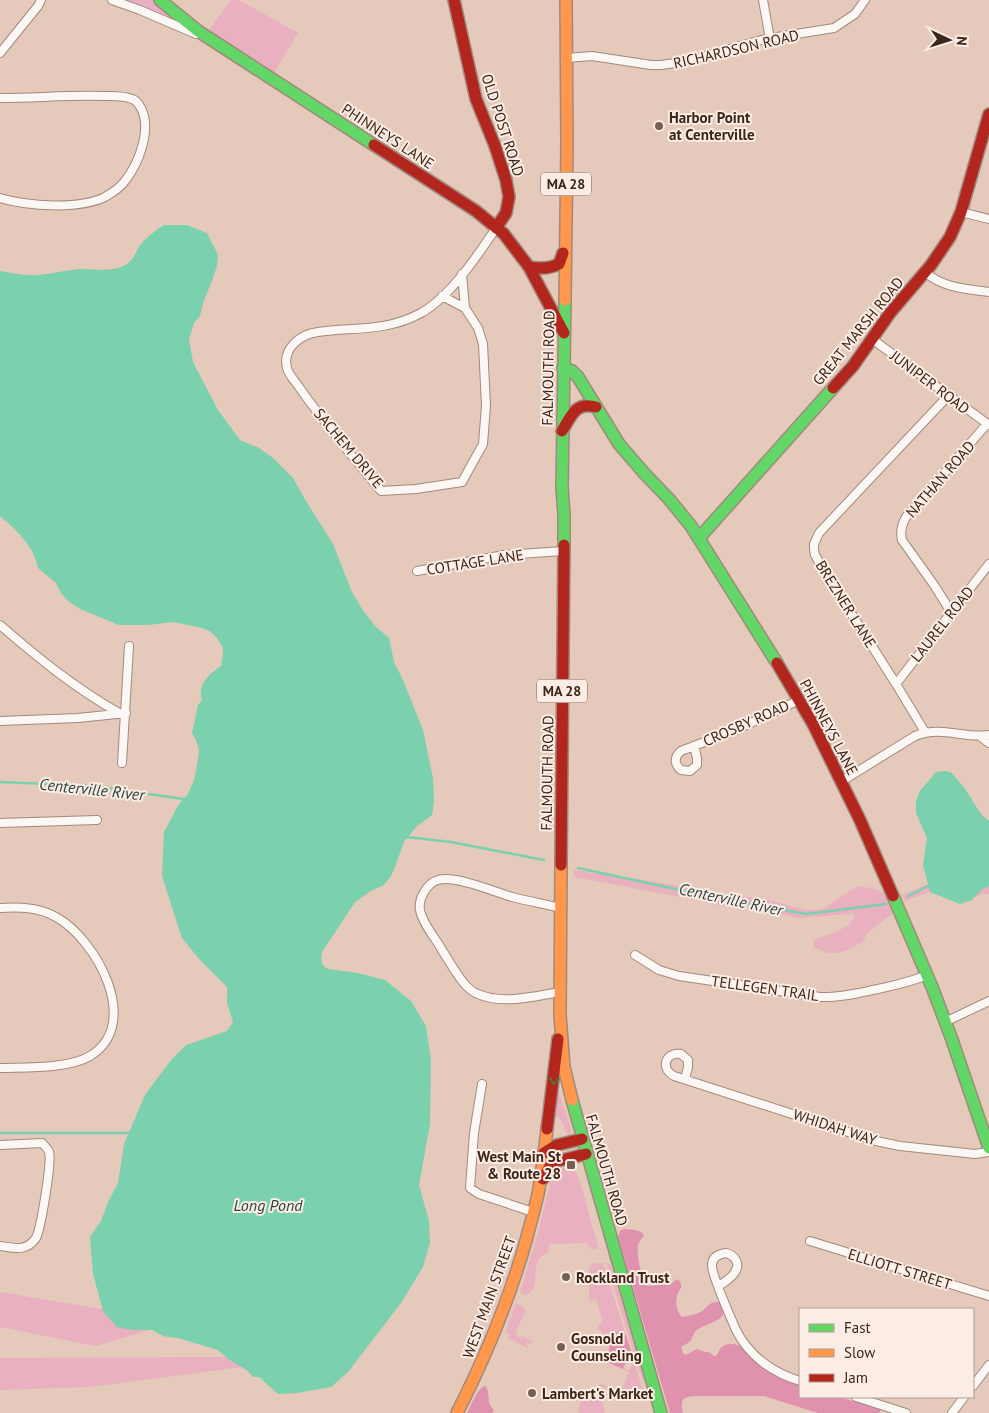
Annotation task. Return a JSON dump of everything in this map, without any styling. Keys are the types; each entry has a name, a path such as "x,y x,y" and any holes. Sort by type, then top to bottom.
{"main road":[{"name":"PHINNEYS LANE","path":"160,0 198,32 430,181 476,212 504,234 529,267 564,333"},
{"name":"OLD POST ROAD","path":"454,0 476,99 506,180 509,197 506,213 496,228"},
{"name":"FALMOUTH ROAD","path":"566,0 567,143 562,431 564,551 560,1015 564,1067 582,1139 661,1413"},
{"name":"GREAT MARSH ROAD","path":"699,538 853,366 890,314 925,272 950,237 962,212 989,114"},
{"path":"529,267 546,269 559,264 562,259 565,243"},
{"name":"PHINNEYS LANE","path":"563,368 572,371 583,383 619,444 678,509 699,538 772,654 813,724 860,820 927,975 946,1022 989,1148"},
{"path":"562,431 581,406 592,405 596,407"},
{"name":"WEST MAIN STREET","path":"457,1413 484,1359 509,1294 534,1212 555,1071 560,1015"},
{"path":"544,1153 554,1146 582,1139"},
{"name":"WEST MAIN STREET","path":"539,1187 547,1170 554,1162 586,1154"}],"street":[{"path":"0,53 41,0"},
{"path":"112,0 215,42"},
{"path":"764,0 770,38"},
{"name":"RICHARDSON ROAD","path":"566,58 592,56 637,64 662,65 692,60 770,38 834,28 855,14 865,0"},
{"path":"0,98 120,96 134,99 145,117 144,140 140,154 129,176 116,191 103,198 85,203 65,205 32,204 0,198"},
{"path":"962,212 989,218"},
{"name":"SACHEM DRIVE","path":"442,296 465,308 478,328 484,344 486,406 482,444 462,482 381,491 306,396 287,368 287,356 291,347 299,339 316,332 358,330 394,324 422,312 442,296 462,274 482,250 496,228"},
{"path":"925,272 931,278 947,286 989,292"},
{"name":"SACHEM DRIVE","path":"462,274 465,308"},
{"name":"JUNIPER ROAD","path":"872,339 988,425"},
{"name":"BREZNER LANE","path":"925,732 823,569 815,555 814,544 819,533 833,517 948,396"},
{"name":"NATHAN ROAD","path":"951,612 902,540 902,524 906,517 988,425"},
{"name":"COTTAGE LANE","path":"417,572 504,554 564,551"},
{"name":"LAUREL ROAD","path":"896,684 989,564"},
{"path":"0,625 60,676 91,697 122,713"},
{"path":"122,762 122,713 129,646"},
{"name":"CROSBY ROAD","path":"694,746 738,729 799,700"},
{"path":"0,721 78,718 122,713"},
{"path":"842,781 915,736 925,732 989,735"},
{"path":"980,736 989,743"},
{"path":"0,823 97,820"},
{"path":"560,992 498,1000 473,992 463,983 429,930 420,907 428,886 444,879 460,881 520,899 561,908"},
{"path":"0,908 39,910 57,918 75,932 100,965 110,991 114,1010 108,1037 103,1045 88,1057 53,1066 0,1068"},
{"name":"TELLEGEN TRAIL","path":"635,955 659,970 679,976 820,997 850,994 909,982 927,975"},
{"path":"946,1022 989,1001"},
{"name":"WHIDAH WAY","path":"685,1079 876,1141 900,1146 975,1154 989,1152"},
{"path":"482,1084 474,1133 470,1188 479,1194 534,1212"},
{"path":"0,1145 42,1144 49,1152 50,1159 46,1192 36,1238 32,1244 24,1248 0,1246"},
{"name":"ELLIOTT STREET","path":"810,1241 989,1296"},
{"path":"719,1286 736,1330 747,1347 766,1365 781,1374 799,1381"},
{"path":"974,1385 989,1365"},
{"path":"859,1398 906,1413"},
{"path":"952,1413 963,1398"}],"shaded area":[{"path":"122,0 162,0 183,24"},
{"path":"231,0 239,0 298,33 273,75 208,32"},
{"path":"574,870 674,885 712,895 770,900 807,910 823,909 857,886 881,891 893,907 893,913 868,933 862,942 838,953 828,953 813,947 814,940 837,932 846,926 855,917 853,913 797,918 751,905 722,906 574,877"},
{"path":"989,880 989,894 982,894 968,900 956,900 929,892 905,901 902,895 929,884"},
{"path":"558,1089 571,1129 568,1136 561,1120 554,1114"},
{"path":"563,1168 575,1169 598,1247 597,1249 590,1249 587,1243 549,1244 548,1252 540,1258 537,1264 534,1286 529,1294 524,1295 520,1292 538,1233 551,1180 556,1172"},
{"path":"621,1230 638,1231 644,1235 638,1244 638,1255 646,1286 670,1284 678,1279 681,1288 677,1295 676,1303 682,1317 701,1312 710,1304 720,1302 723,1308 721,1317 697,1330 690,1341 681,1347 683,1353 686,1355 697,1349 716,1356 724,1346 729,1344 738,1345 767,1370 799,1385 799,1398 842,1398 880,1409 880,1413 818,1413 764,1396 695,1396 687,1397 683,1400 683,1413 670,1413 618,1236"},
{"path":"603,1263 626,1335 614,1333 608,1338 597,1328 603,1322 596,1299 591,1301 589,1299 589,1268 592,1264"},
{"path":"606,1263 611,1265 643,1373 644,1385"},
{"path":"0,1292 107,1310 151,1324 150,1330 95,1346 0,1327"},
{"path":"516,1304 522,1306 525,1311 515,1332 518,1334 516,1336 520,1338 522,1336 532,1341 531,1344 527,1343 528,1348 508,1338 508,1333 505,1334"},
{"path":"617,1332 626,1335 634,1360 625,1364 623,1369 609,1363 608,1360 608,1338"},
{"path":"232,1357 243,1367 90,1387 0,1390 0,1358"},
{"path":"634,1360 642,1388 638,1393 628,1396 622,1395 599,1385 599,1383 621,1392 629,1372 623,1369 624,1367 627,1370 631,1368 632,1364 630,1362"},
{"path":"484,1386 488,1391 489,1403 494,1411 492,1413 467,1413 476,1394"},
{"path":"585,1391 601,1397 605,1413 578,1413 582,1395"}],"water":[{"name":"Long Pond","path":"164,225 187,225 207,233 218,255 217,266 200,316 194,323 189,339 193,362 218,410 240,440 259,448 273,458 293,478 333,544 352,592 362,609 375,626 389,638 394,662 423,730 433,778 434,801 432,815 416,827 404,842 391,876 384,885 355,902 322,952 321,959 322,964 328,969 358,973 385,980 411,1001 426,1026 431,1060 430,1124 419,1185 429,1221 430,1243 423,1267 401,1303 348,1372 331,1387 297,1393 278,1394 259,1377 253,1377 248,1371 228,1359 218,1350 178,1338 163,1336 152,1330 133,1330 117,1327 103,1311 93,1274 90,1237 101,1221 118,1183 124,1144 145,1095 171,1060 186,1045 227,1031 233,1022 227,1003 227,987 200,960 182,938 162,876 164,832 179,804 188,794 194,780 199,750 192,733 198,705 202,700 201,689 208,676 221,666 223,648 211,632 202,628 174,622 148,625 119,625 80,609 68,601 56,583 38,568 33,553 28,546 18,533 0,516 0,271 33,275 80,269 105,270 118,268 130,261 143,241"},
{"path":"946,771 952,773 979,811 989,821 989,886 981,890 972,900 960,904 930,892 923,865 927,838 916,813 916,801 920,791 936,772"}],"waterway":[{"name":"Centerville River","path":"0,782 94,786 183,799"},
{"name":"Centerville River","path":"407,837 451,842 544,860"},
{"name":"Centerville River","path":"578,868 708,896 806,914 886,904"},
{"name":"Centerville River","path":"908,896 930,885"},
{"path":"0,1133 128,1133"}],"traffic: fast":[{"path":"160,0 198,31 374,145"},
{"path":"564,545 562,487 565,300"},
{"path":"563,368 572,371 578,377 619,444 691,526 777,663"},
{"path":"699,538 833,388"},
{"path":"893,896 932,987 989,1148"},
{"path":"572,1100 661,1413"}],"traffic: slow":[{"path":"565,300 566,0"},
{"path":"561,865 560,1015 564,1067 572,1100"},
{"path":"457,1413 478,1370 520,1260 538,1195 547,1129"}],"traffic: jam":[{"path":"454,0 476,99 506,180 509,197 506,213 496,228"},
{"path":"833,388 853,366 890,313 931,265 950,237 961,212 989,114"},
{"path":"374,145 476,211 504,234 529,267 564,333"},
{"path":"529,267 544,268 555,266 559,264 563,253"},
{"path":"562,431 571,415 579,408 584,406 596,407"},
{"path":"561,865 564,545"},
{"path":"777,663 813,724 860,820 893,896"},
{"path":"547,1129 558,1039"},
{"path":"544,1153 557,1145 582,1139"},
{"path":"543,1179 554,1162 586,1154"}],"place":[{"name":"Harbor Point at Centerville","path":"659,126"},
{"name":"West Main St & Route 28","path":"571,1165"},
{"name":"Rockland Trust","path":"566,1277"},
{"name":"Gosnold Counseling","path":"561,1347"},
{"name":"Lambert's Market","path":"532,1393"}]}
